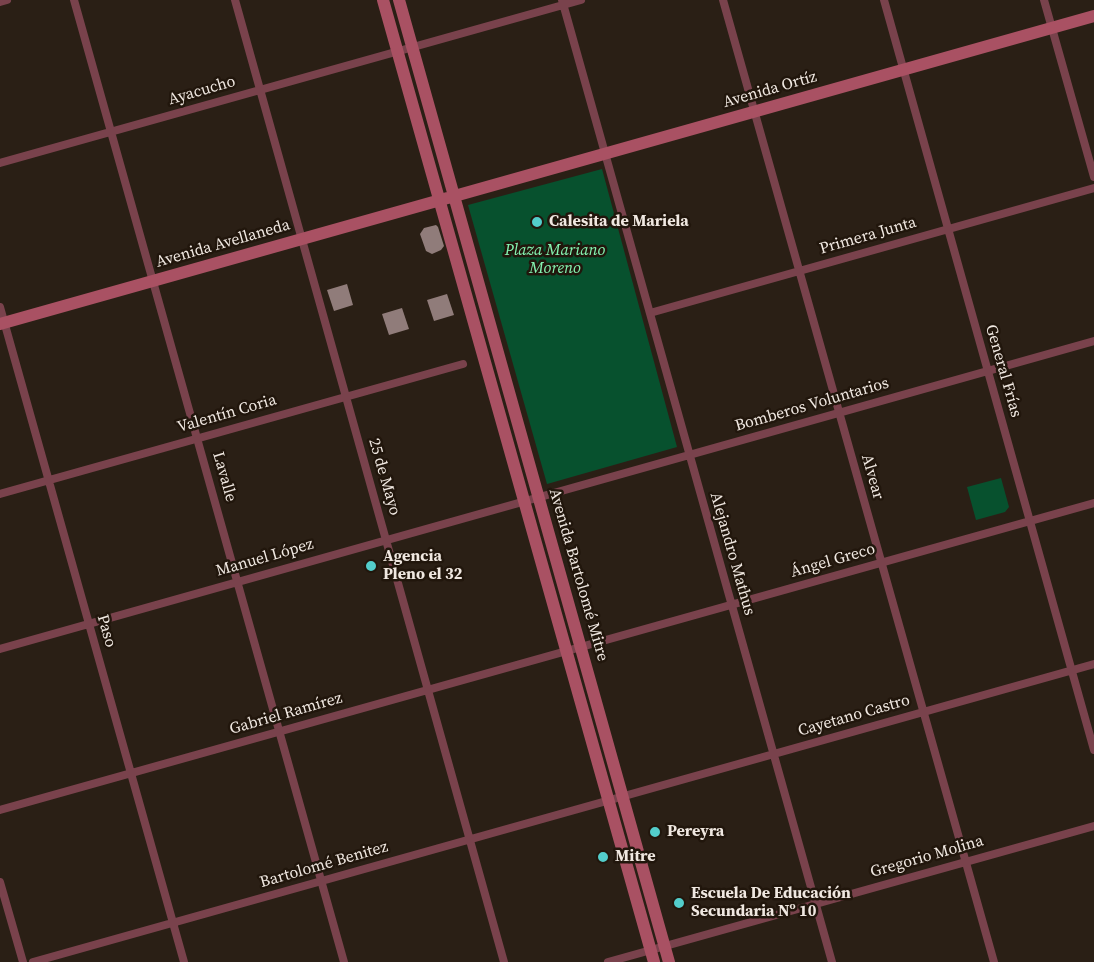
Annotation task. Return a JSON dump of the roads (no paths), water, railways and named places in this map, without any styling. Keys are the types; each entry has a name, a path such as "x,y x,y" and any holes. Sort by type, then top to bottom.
{"main road":[{"name":"Avenida Bartolomé Mitre","path":"382,0 441,200 652,956"},
{"name":"Avenida Bartolomé Mitre","path":"399,0 669,962"},
{"name":"Avenida Ortíz","path":"454,196 1094,16"},
{"name":"Avenida Avellaneda","path":"2,323 454,196"}],"street":[{"path":"0,2 7,0"},
{"name":"Lavalle","path":"74,0 344,962"},
{"name":"25 de Mayo","path":"235,0 504,962"},
{"name":"Ayacucho","path":"0,163 397,52 562,2 581,0"},
{"name":"Alvear","path":"723,0 994,962"},
{"name":"General Frías","path":"884,0 1094,750"},
{"path":"1044,0 1094,177"},
{"name":"Alejandro Mathus","path":"562,2 832,962"},
{"name":"Primera Junta","path":"650,313 1094,188"},
{"name":"Paso","path":"0,307 2,323 184,962"},
{"name":"Bomberos Voluntarios","path":"539,497 1094,341"},
{"name":"Valentín Coria","path":"0,494 463,364"},
{"name":"Manuel López","path":"0,648 539,497"},
{"name":"Ángel Greco","path":"581,647 1094,503"},
{"name":"Gabriel Ramírez","path":"0,810 581,647"},
{"name":"Cayetano Castro","path":"623,796 1094,664"},
{"name":"Bartolomé Benitez","path":"33,962 623,796"},
{"name":"Gregorio Molina","path":"608,962 652,956 665,946 1094,826"},
{"path":"0,882 23,962"}],"place":[{"name":"Calesita de Mariela","path":"537,222"},
{"name":"Agencia Pleno el 32","path":"371,566"},
{"name":"Pereyra","path":"655,832"},
{"name":"Mitre","path":"603,857"},
{"name":"Escuela De Educación Secundaria Nº 10","path":"679,903"}],"park label":[{"name":"Plaza Mariano Moreno","path":"555,260"}]}
